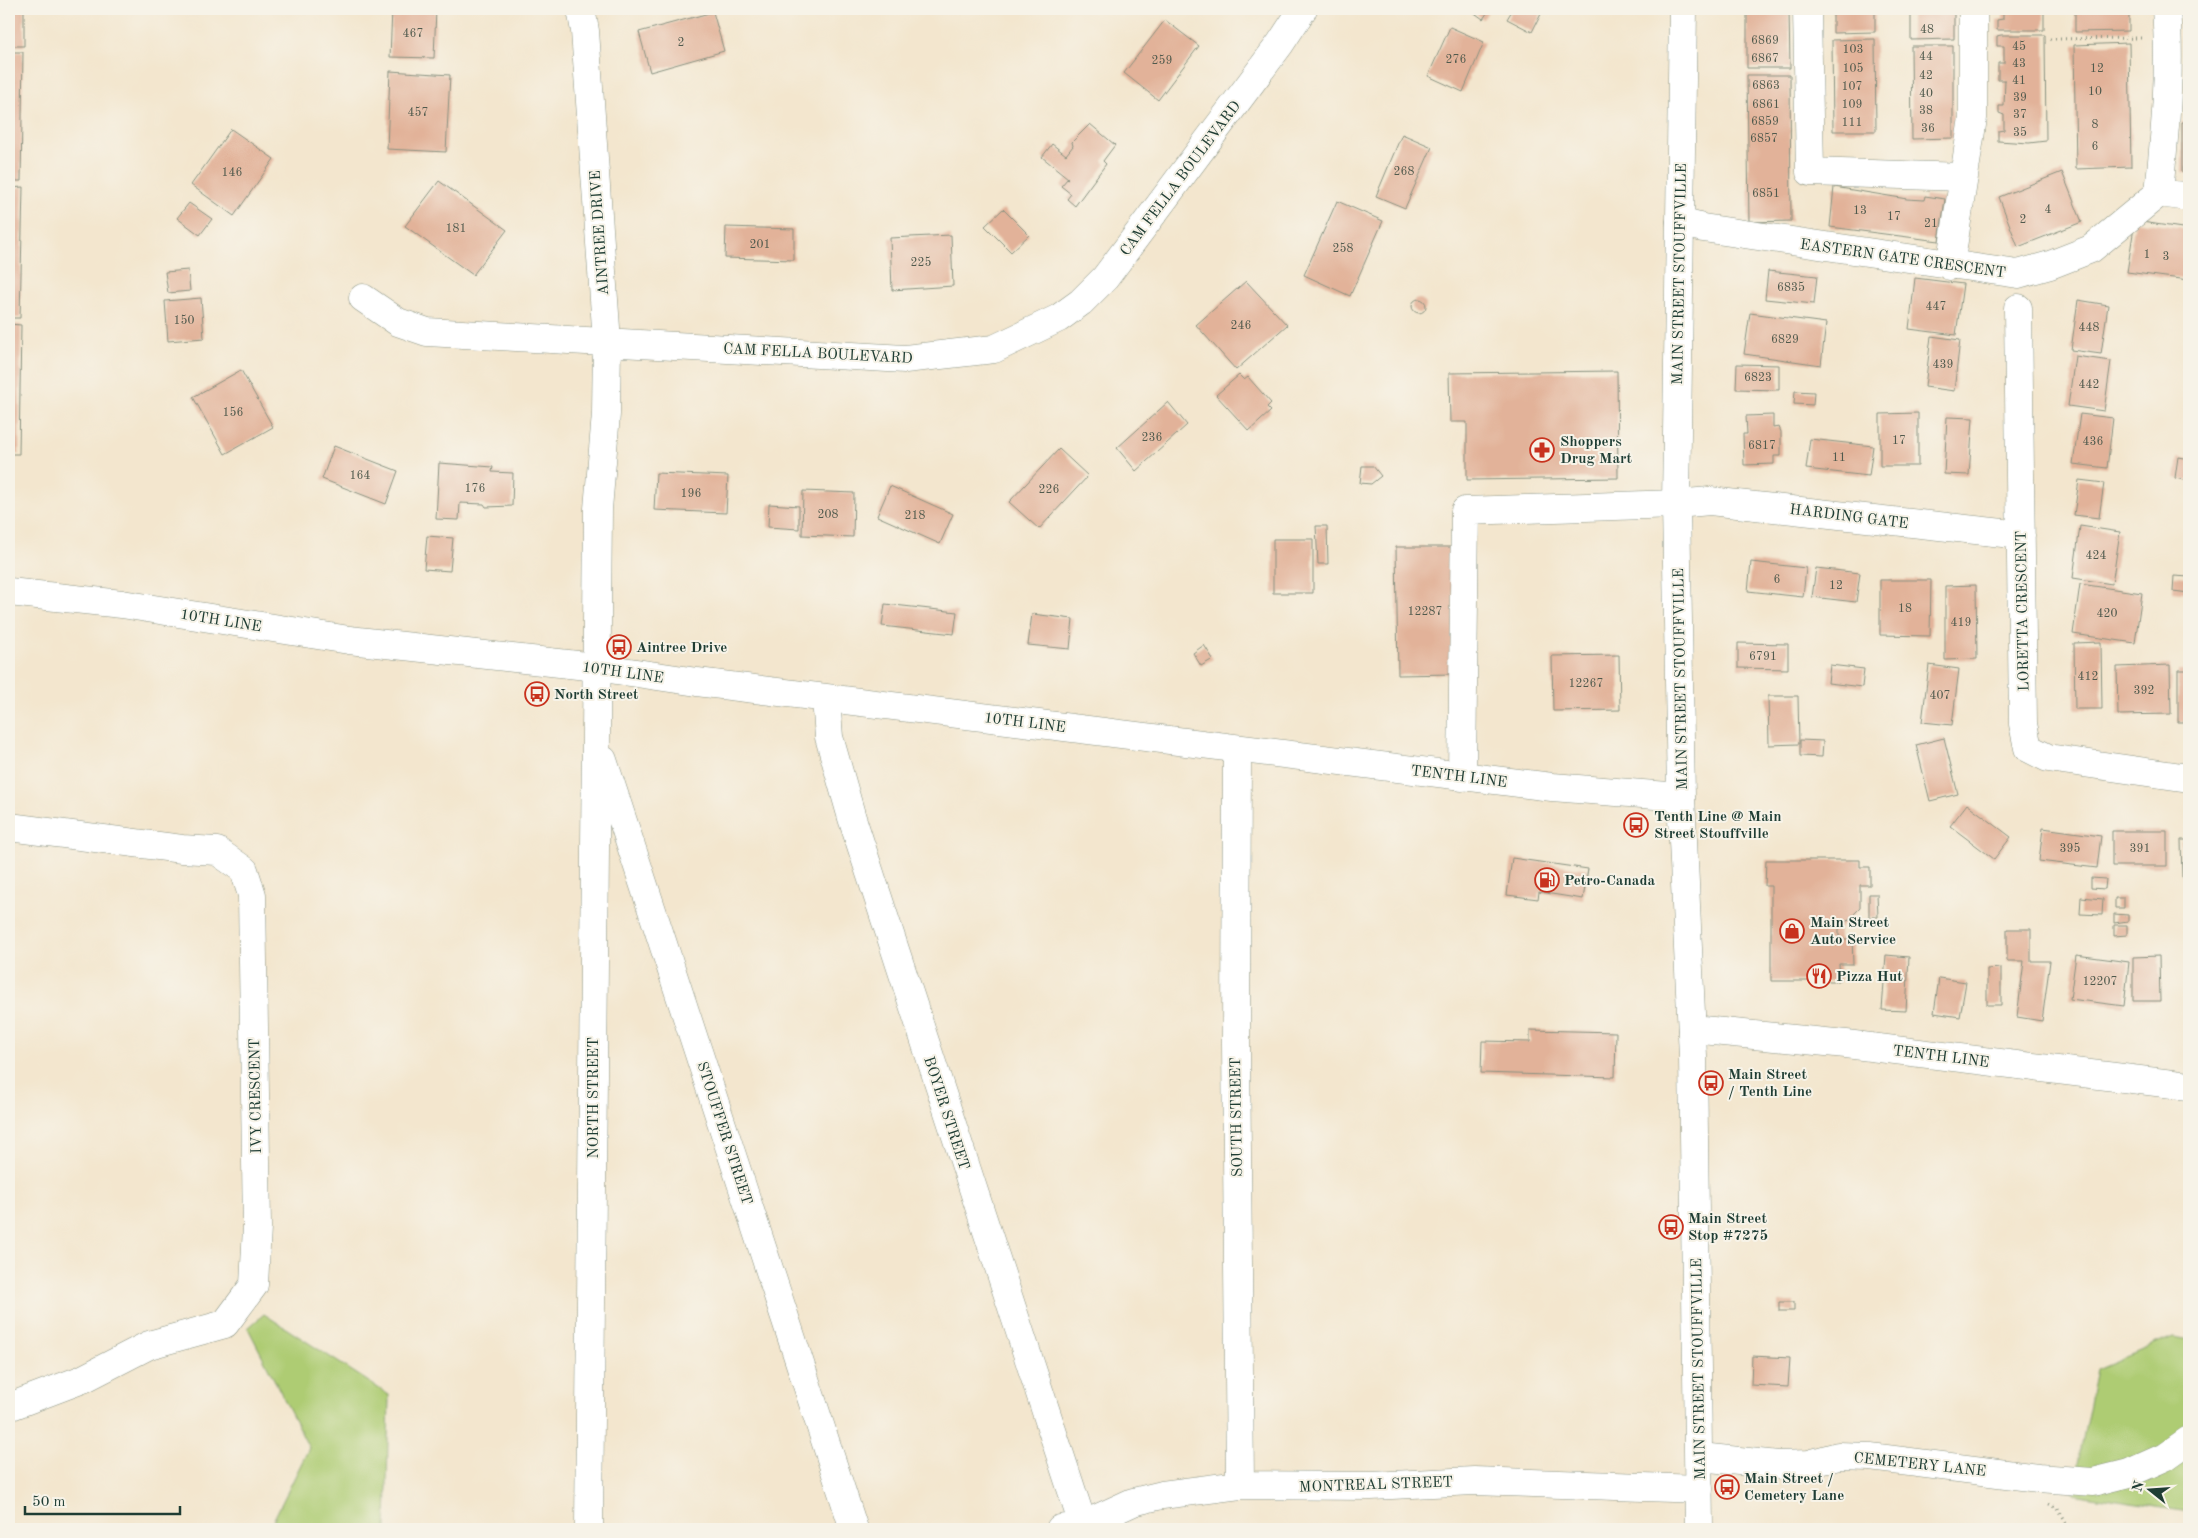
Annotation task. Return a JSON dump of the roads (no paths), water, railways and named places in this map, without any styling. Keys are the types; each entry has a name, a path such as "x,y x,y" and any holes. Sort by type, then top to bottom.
{"street":[{"name":"AINTREE DRIVE","path":"581,9 586,41 607,342 606,414 598,509 596,667"},
{"name":"CAM FELLA BOULEVARD","path":"363,298 398,322 427,332 905,359 994,349 1059,318 1081,302 1105,278 1280,44 1303,9"},
{"name":"MAIN STREET STOUFFVILLE","path":"1683,9 1676,504 1681,797 1692,1029 1700,1529"},
{"path":"1807,9 1810,172 1964,177"},
{"path":"1950,266 1973,118 1973,9"},
{"path":"2166,9 2169,38 2159,193 2189,197"},
{"name":"EASTERN GATE CRESCENT","path":"1680,222 1703,228 1950,266 2018,274 2050,266 2091,250 2159,193"},
{"name":"LORETTA CRESCENT","path":"2018,308 2023,724 2028,748 2048,758 2189,778"},
{"name":"HARDING GATE","path":"1462,777 1465,511 1676,504 1710,501 2021,535"},
{"name":"10TH LINE","path":"9,592 122,604 349,640 596,667 826,698 1237,749"},
{"name":"NORTH STREET","path":"589,1529 596,667"},
{"name":"BOYER STREET","path":"826,698 829,737 855,828 1071,1527"},
{"name":"STOUFFER STREET","path":"596,737 854,1529"},
{"name":"TENTH LINE","path":"1237,749 1552,787 1681,797"},
{"name":"SOUTH STREET","path":"1237,749 1236,1043 1240,1485"},
{"name":"IVY CRESCENT","path":"9,826 182,849 217,851 244,870 252,895 257,1227 254,1285 225,1324 149,1345 83,1379 9,1407"},
{"name":"TENTH LINE","path":"1692,1029 1856,1045 2189,1086"},
{"name":"CEMETERY LANE","path":"1700,1457 1778,1465 1809,1464 1838,1456 1870,1457 2020,1476 2093,1482 2129,1473 2165,1458 2189,1440"},
{"name":"MONTREAL STREET","path":"1071,1527 1133,1502 1162,1495 1240,1485 1305,1487 1474,1480 1699,1489"}],"place":[{"name":"Shoppers Drug Mart","path":"1542,450"},
{"name":"Aintree Drive","path":"619,647"},
{"name":"North Street","path":"537,694"},
{"name":"Tenth Line @ Main Street Stouffville","path":"1636,825"},
{"name":"Petro-Canada","path":"1547,880"},
{"name":"Main Street Auto Service","path":"1792,931"},
{"name":"Pizza Hut","path":"1819,976"},
{"name":"Main Street / Tenth Line","path":"1711,1083"},
{"name":"Main Street Stop #7275","path":"1671,1227"},
{"name":"Main Street / Cemetery Lane","path":"1727,1487"}]}
